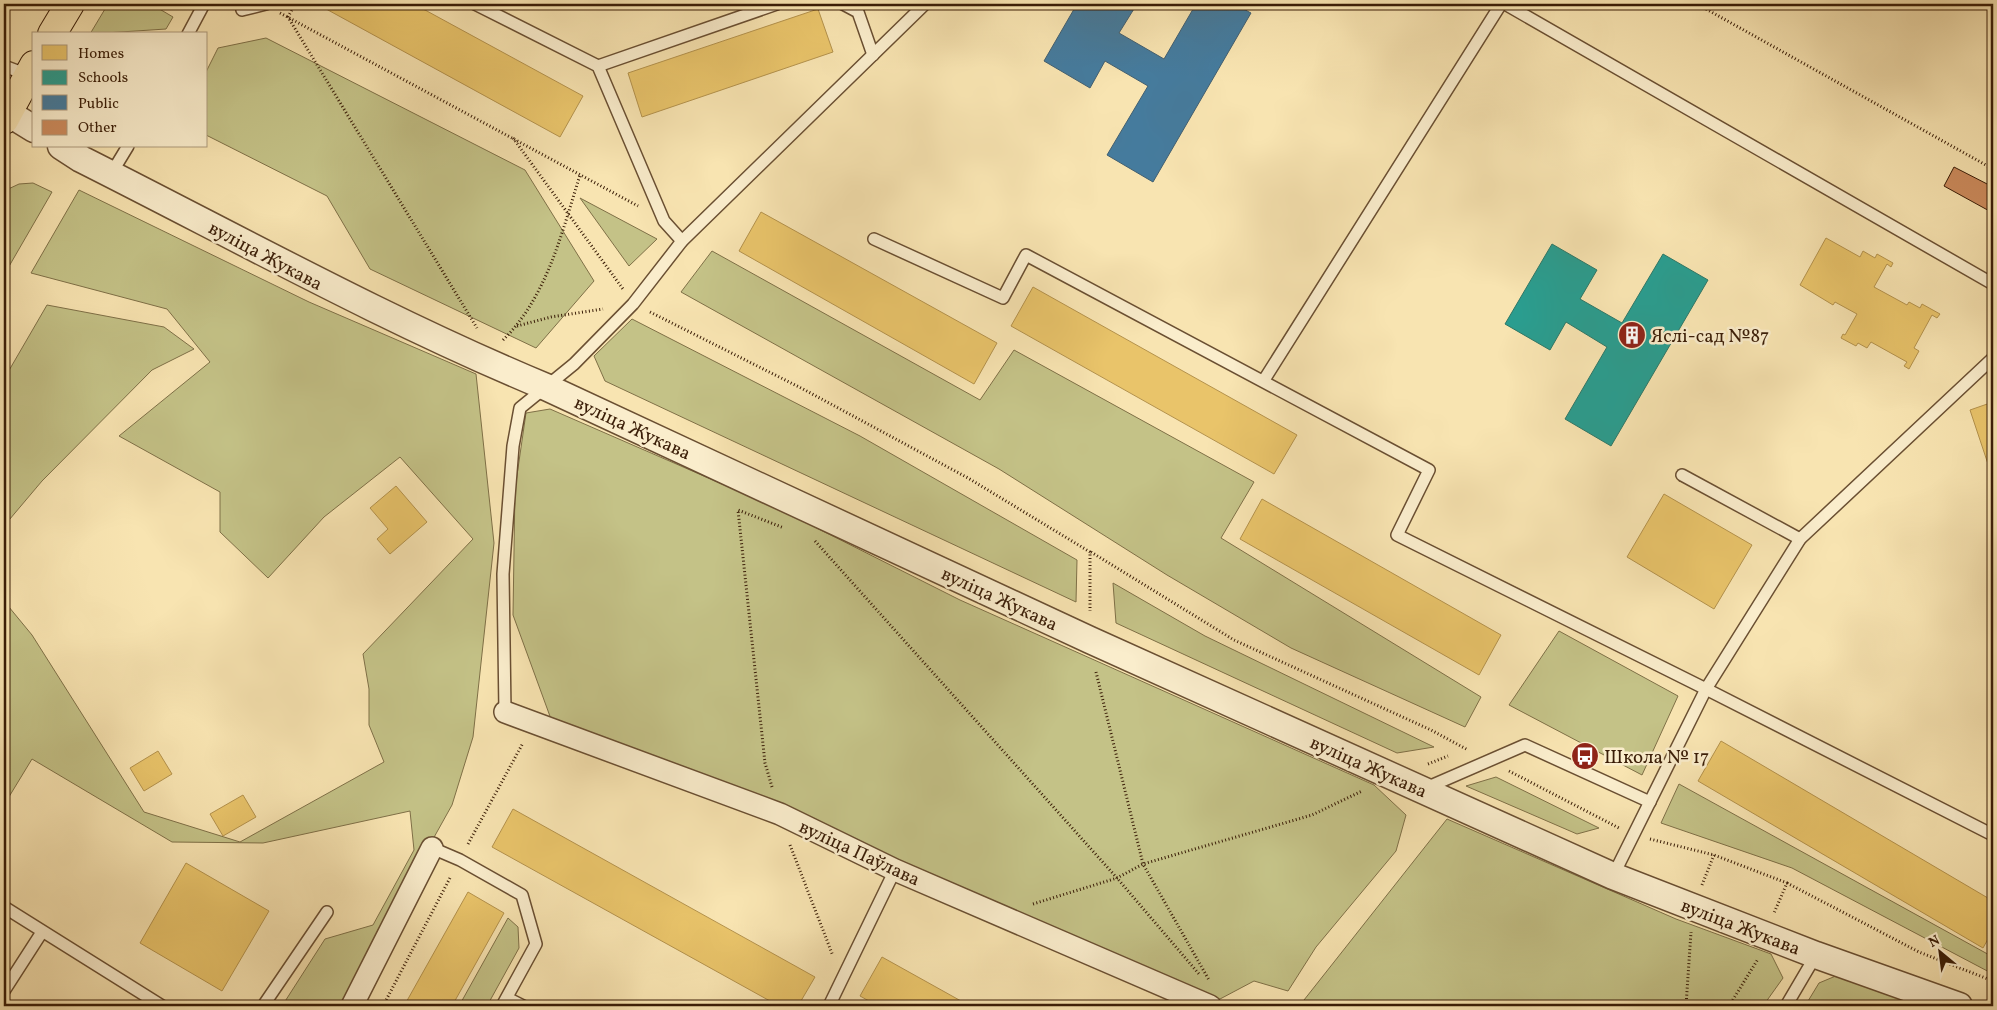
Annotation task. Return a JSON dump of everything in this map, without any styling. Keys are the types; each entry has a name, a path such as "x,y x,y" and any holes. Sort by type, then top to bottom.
{"main road":[{"path":"53,32 70,4"},
{"path":"6,117 22,69"}],"street":[{"path":"6,117 32,128"},
{"name":"вуліца Жукава","path":"65,148 324,285 490,364 546,387 1090,640 1613,876 1816,955 1959,1006"},
{"name":"вуліца Паўлава","path":"505,712 780,814 895,870 1210,1006"},
{"path":"352,1006 432,848"}],"lane":[{"path":"475,4 598,66 664,221 682,241"},
{"path":"598,66 777,4"},
{"path":"844,4 858,12 873,55"},
{"path":"505,712 503,574 513,446 520,408 574,364 633,304 682,241 925,4"},
{"path":"1264,380 1501,4"},
{"path":"1506,4 1993,284"},
{"path":"189,32 201,5"},
{"path":"242,10 266,5"},
{"path":"112,174 127,148"},
{"path":"874,239 1003,298 1026,255 1264,380 1430,470 1397,535 1991,834 1993,833"},
{"path":"1613,876 1706,689 1800,539 1993,358"},
{"path":"1682,474 1800,539"},
{"path":"1422,790 1525,745 1650,802"},
{"path":"432,848 460,860 522,895 536,944 504,1002 523,1006"},
{"path":"829,1006 895,870"},
{"path":"4,908 162,1006"},
{"path":"263,1006 327,912"},
{"path":"4,991 42,932"},
{"path":"1786,1006 1816,955"}],"path":[{"path":"288,17 295,4"},
{"path":"1697,4 1993,170"},
{"path":"1706,9 1709,4"},
{"path":"266,5 664,221"},
{"path":"288,17 480,332"},
{"path":"497,346 517,326 533,300 553,258 580,175"},
{"path":"517,326 551,317 633,304"},
{"path":"780,814 765,763 738,510 789,530"},
{"path":"806,537 814,541 1117,878 1207,984"},
{"path":"1090,552 1234,640 1431,730 1581,810 1634,835 1714,855 1787,883 1918,952 1993,982"},
{"path":"383,1006 522,743 531,746"},
{"path":"1000,915 1117,878 1143,864 1312,815 1393,777 1466,749"},
{"path":"798,846 789,842 831,953 846,973"},
{"path":"1771,920 1787,883"},
{"path":"1729,1006 1759,958"}],"shaded area":[{"path":"108,4 151,4 173,17 166,29 91,32"},
{"path":"266,38 525,170 594,281 536,348 370,269 327,196 208,136 208,68 218,48"},
{"path":"33,183 52,192 4,275 4,191 19,184"},
{"path":"79,190 309,302 476,374 494,543 473,737 452,805 340,1006 282,1006 325,939 373,925 414,850 410,811 263,843 172,842 32,759 4,805 4,601 32,635 144,812 240,842 384,762 369,725 369,689 363,654 473,539 400,457 324,517 268,578 220,532 220,492 119,436 210,362 167,309 31,273"},
{"path":"580,198 657,239 629,266"},
{"path":"712,251 980,400 1014,350 1254,482 1221,538 1481,697 1465,727 1291,648 1167,575 999,469 681,292"},
{"path":"47,305 164,327 194,349 152,370 42,481 4,526 4,379"},
{"path":"632,319 860,436 1077,560 1076,602 605,381 594,356"},
{"path":"550,409 775,507 960,600 1374,785 1406,815 1396,851 1316,947 1288,991 1254,981 1220,999 888,855 555,730 513,615 515,489 526,413"},
{"path":"1113,583 1205,636 1434,747 1397,753 1116,623"},
{"path":"1559,631 1678,696 1642,775 1509,705"},
{"path":"1496,777 1599,828 1577,834 1466,786"},
{"path":"1679,784 1993,957 1993,974 1792,868 1661,823"},
{"path":"1447,819 1676,919 1771,954 1783,978 1763,1006 1318,1006 1304,1000"},
{"path":"508,918 518,927 519,948 487,1006 459,1006"},
{"path":"1850,970 1931,1006 1805,1006 1819,983"}],"building: Homes":[{"path":"317,4 414,4 583,96 560,137"},
{"path":"818,9 833,52 642,117 628,73"},
{"path":"761,212 997,343 974,384 739,251"},
{"path":"1826,238 1860,257 1863,251 1875,258 1877,254 1893,263 1891,267 1887,264 1874,287 1907,305 1909,302 1920,308 1922,304 1940,314 1937,318 1932,315 1914,348 1919,351 1909,369 1904,366 1907,362 1871,342 1867,348 1858,343 1856,346 1841,338 1843,334 1845,335 1857,314 1835,302 1833,305 1800,285"},
{"path":"1033,287 1297,435 1274,474 1011,326"},
{"path":"1993,402 1993,479 1970,410"},
{"path":"396,486 427,522 390,554 377,539 388,529 370,508"},
{"path":"1664,494 1752,545 1714,609 1627,557"},
{"path":"1262,499 1501,635 1479,675 1240,539"},
{"path":"1721,741 1993,901 1993,930 1983,948 1698,781"},
{"path":"158,751 172,774 144,791 130,768"},
{"path":"243,795 256,817 223,836 210,814"},
{"path":"513,809 815,977 798,1006 779,1006 492,847"},
{"path":"186,863 269,911 222,991 140,943"},
{"path":"468,892 504,913 452,1006 404,1006"},
{"path":"882,957 970,1006 878,1006 860,996"}],"building: Schools":[{"name":"Яслі-сад №87","path":"1552,244 1597,270 1580,299 1622,323 1663,254 1708,280 1611,446 1565,419 1607,347 1566,322 1550,350 1505,324"}],"building: Public":[{"path":"1077,4 1137,4 1119,33 1164,59 1196,4 1234,4 1251,13 1153,182 1107,155 1148,86 1105,61 1090,88 1044,61"}],"building: Other":[{"path":"1954,167 1993,187 1993,213 1944,186"}],"place":[{"name":"Яслі-сад №87","path":"1632,335"},
{"name":"Школа № 17","path":"1585,756"}]}
